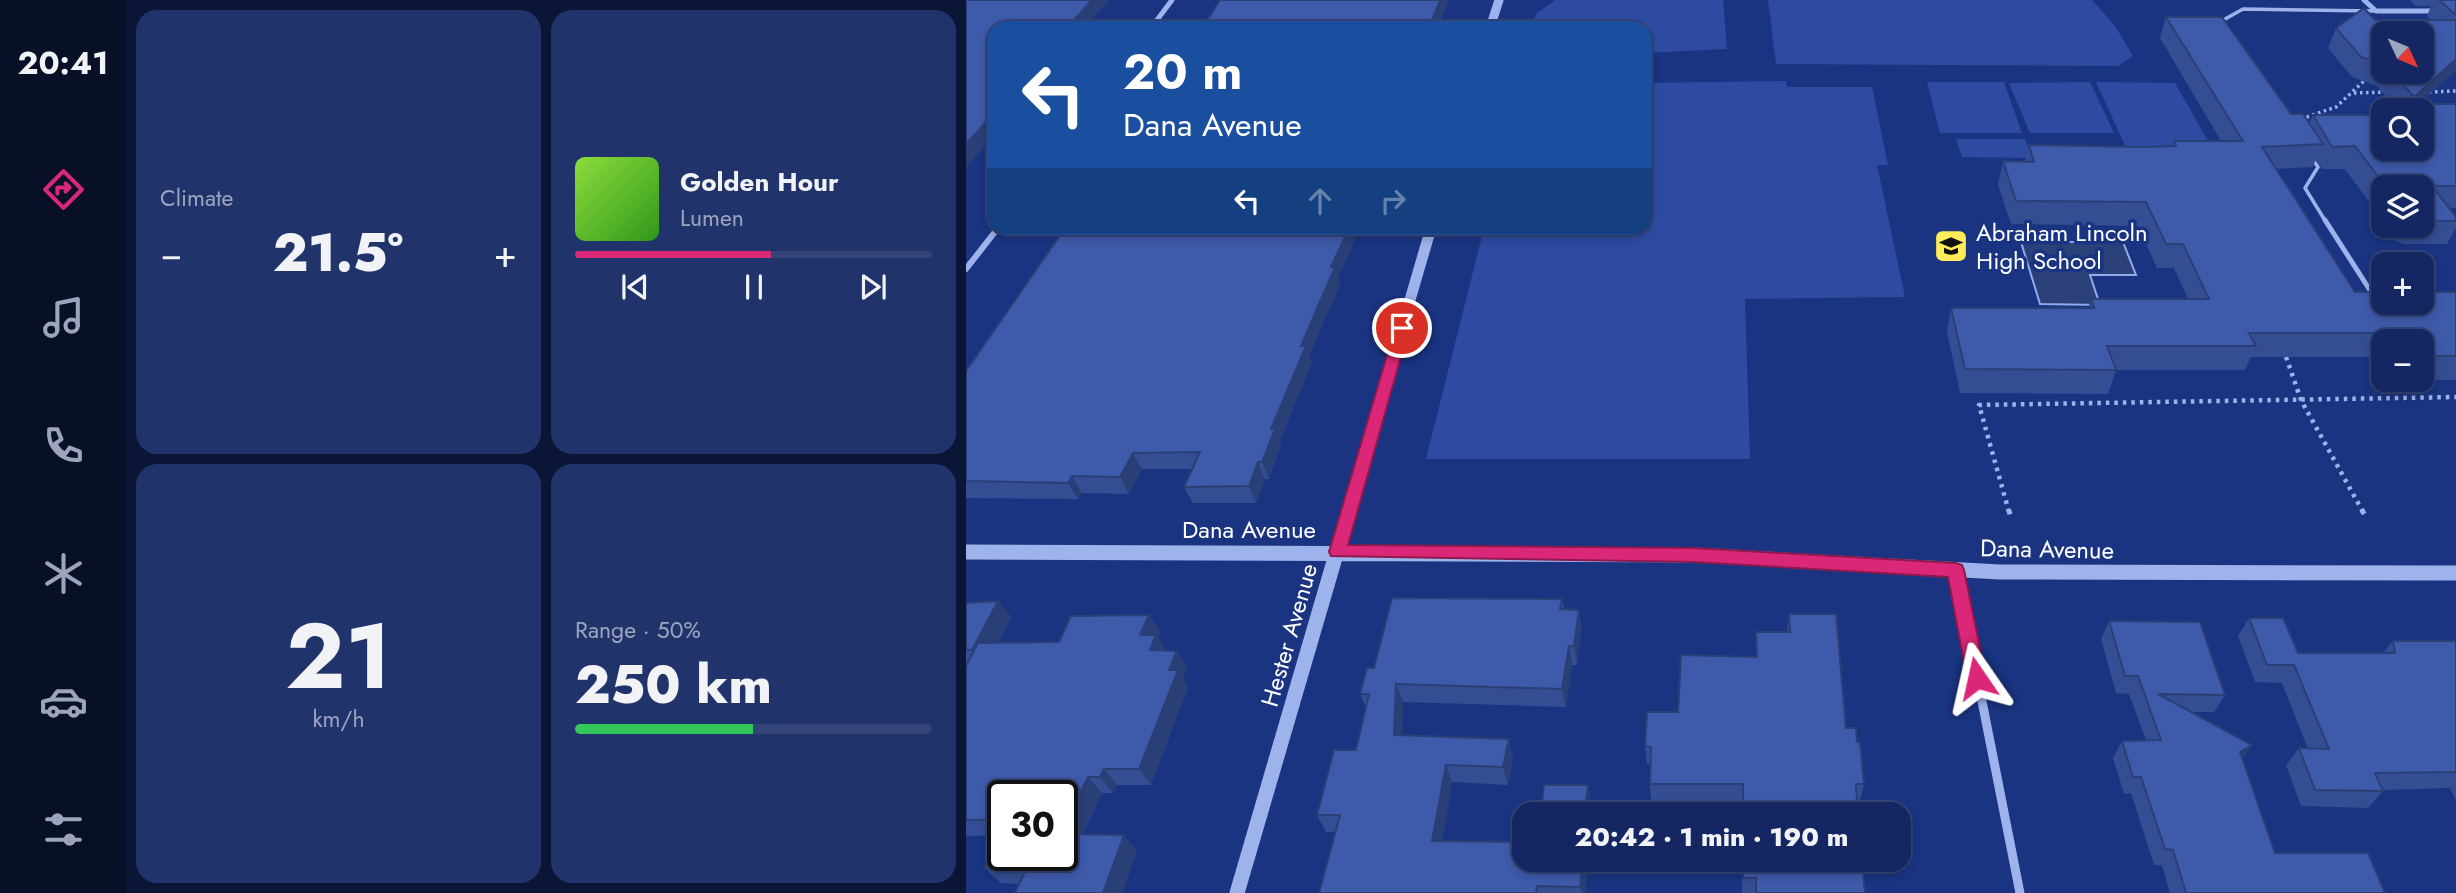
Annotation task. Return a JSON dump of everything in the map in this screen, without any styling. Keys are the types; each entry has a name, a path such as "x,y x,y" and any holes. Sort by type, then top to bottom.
{"street":[{"path":"1156,21 1172,0"},
{"path":"1492,21 1499,0"},
{"path":"2364,0 2375,11 2443,11"},
{"path":"966,269 993,235"},
{"name":"Hester Avenue","path":"1237,893 1430,235"},
{"name":"Dana Avenue","path":"966,552 1694,555 1956,570 2456,573"},
{"path":"1956,570 2020,893"}],"lane":[{"path":"2222,34 2215,24 2243,9 2375,11"},
{"path":"2289,122 2318,167 2305,187 2371,292"}],"path":[{"path":"2289,122 2327,114 2354,93 2364,81"},
{"path":"2418,92 2456,91"},
{"path":"2354,93 2393,92"},
{"path":"2286,357 2301,400 2367,519"},
{"path":"2011,519 1979,405 2456,397"}],"shaded area":[{"path":"1555,0 1723,0 1727,49 1652,53 1652,21 1533,21 1537,13"},
{"path":"1768,0 2092,0 2115,26 2133,56 2118,66 1776,64"},
{"path":"1786,81 1787,87 1872,87 1888,165 1877,165 1905,297 1745,299 1750,459 1426,459 1482,235 1652,235 1652,83"},
{"path":"1927,82 2004,82 2022,133 1940,133"},
{"path":"2090,82 2114,133 2030,133 2009,83"},
{"path":"2096,82 2175,83 2219,160 2132,161"},
{"path":"1956,139 2025,139 2032,158 1962,157"},
{"path":"2021,242 2123,242 2136,275 2090,275 2100,305 2040,304"}],"building":[{"path":"966,0 1092,0 1073,21 987,21 987,121 966,144"},
{"path":"1220,0 1440,0 1432,21 1206,21"},
{"path":"2439,0 2456,0 2456,15"},
{"path":"2364,8 2375,20 2456,20 2456,59 2434,79 2434,21 2371,21 2371,60 2361,57 2336,28"},
{"path":"2166,17 2222,17 2291,114 2303,114 2323,144 2262,147 2355,292 2371,292 2371,315 2434,315 2434,292 2456,292 2456,356 2434,356 2434,329 2371,329 2371,333 2249,333 2256,346 2107,346 2116,370 1965,369 1951,308 2094,308 2091,299 2209,299 2183,244 2166,244 2146,202 2016,201 2003,161 2034,162 2029,145 2145,147 2176,146 2174,141 2243,141"},
{"path":"2403,84 2428,84 2414,97"},
{"path":"2434,104 2456,104 2456,186 2434,186 2434,175 2377,175 2355,146 2332,147 2313,115 2371,115 2371,161 2434,161"},
{"path":"2434,189 2456,217 2456,221 2434,221"},
{"path":"1060,235 1346,235 1301,346 1306,346 1271,429 1275,429 1249,486 1184,487 1200,452 1133,453 1120,477 1072,476 1068,483 966,481 966,371"},
{"path":"1392,598 1562,599 1560,609 1579,610 1574,646 1569,646 1562,689 1396,684 1394,735 1509,739 1503,767 1446,765 1432,841 1512,842 1512,872 1582,872 1580,887 1537,886 1536,893 1319,893 1340,815 1317,815 1334,750 1356,750 1369,694 1360,694 1367,668 1374,668"},
{"path":"998,601 972,650 966,650 966,603"},
{"path":"1789,614 1836,614 1846,728 1856,728 1857,742 1860,742 1864,784 1856,784 1857,802 1743,802 1743,784 1650,784 1651,747 1645,746 1647,712 1678,712 1681,655 1757,657 1756,632 1790,632"},
{"path":"1149,615 1140,635 1156,635 1150,650 1177,651 1169,670 1178,670 1139,769 1104,769 1100,777 1088,777 1078,797 1078,780 987,780 987,820 966,820 966,666 978,643 1059,642 1071,616"},
{"path":"2249,618 2283,618 2298,653 2395,653 2393,641 2456,641 2456,772 2375,773 2383,791 2315,790 2299,748 2329,749 2294,665 2267,665"},
{"path":"2109,621 2200,622 2225,695 2158,694 2252,745 2240,752 2275,853 2368,853 2385,893 2186,893 2173,850 2165,849 2141,777 2133,777 2122,741 2161,740 2138,676 2125,676"},
{"path":"1544,785 1588,785 1586,802 1542,802"},
{"path":"1078,834 1124,835 1103,893 1015,893 1025,871 1078,871"},
{"path":"1743,872 1863,872 1865,893 1756,893 1756,878 1743,878"}],"place":[{"name":"Abraham Lincoln High School","path":"1951,246"}],"route":[{"path":"1402,328 1337,552 1694,555 1956,570 1977,678"}]}
